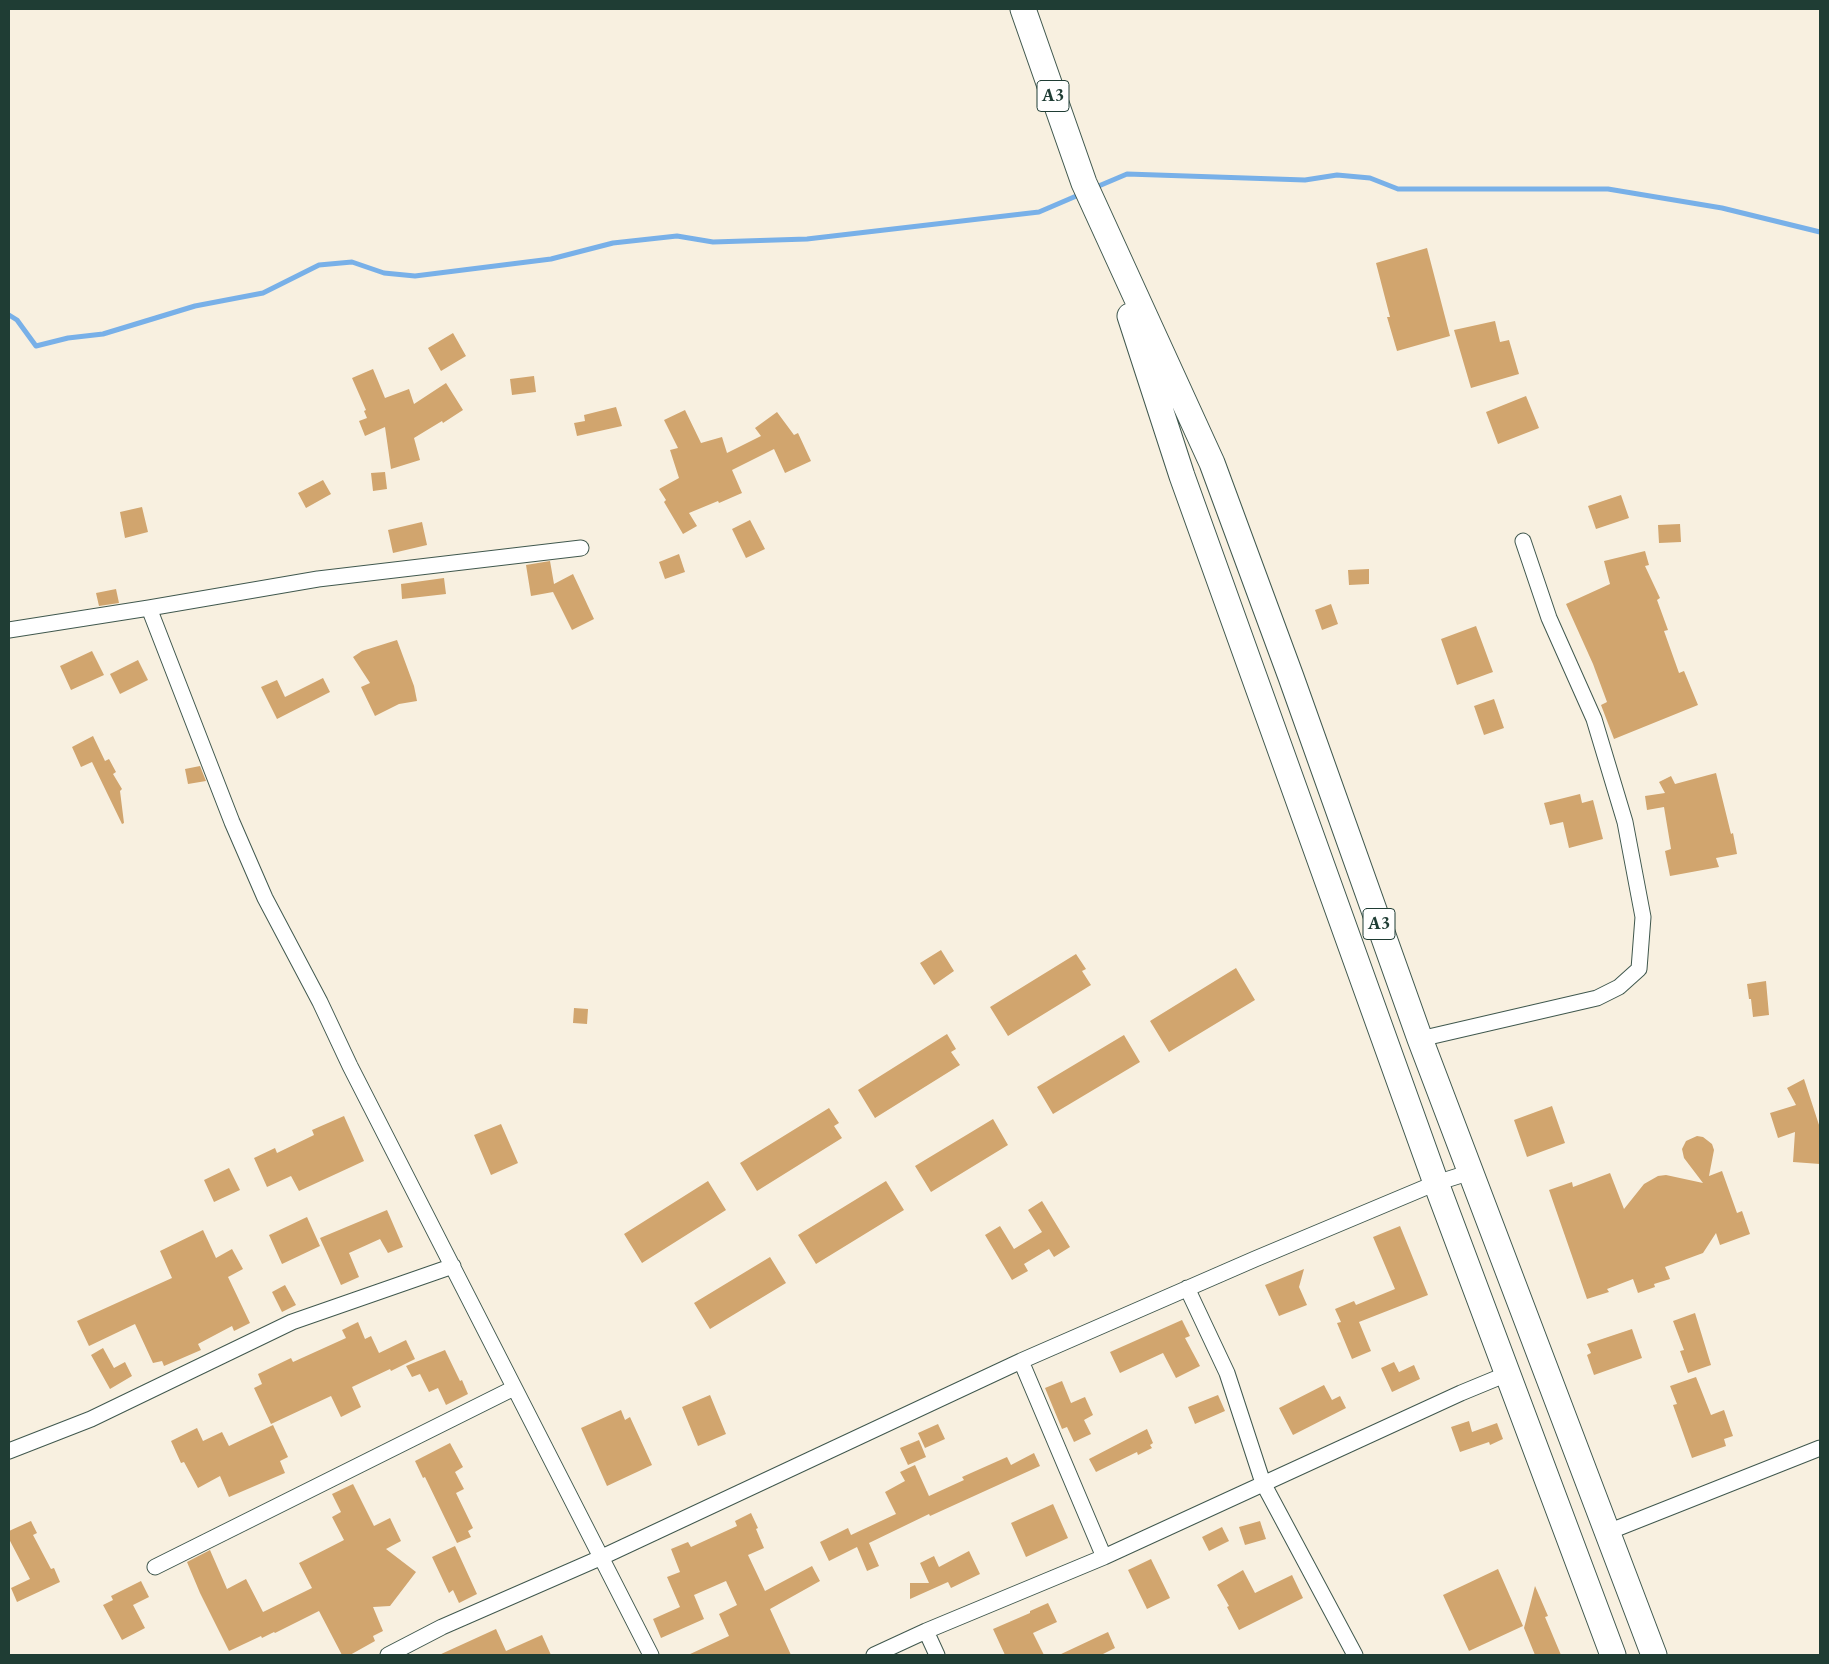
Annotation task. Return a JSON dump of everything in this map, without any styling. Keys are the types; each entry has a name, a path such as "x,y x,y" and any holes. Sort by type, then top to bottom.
{"highway":[{"name":"A3","path":"1023,9 1088,191 1182,476 1436,1183 1506,1374 1613,1655"},
{"name":"A3","path":"1088,191 1212,463 1420,1039 1654,1655"}],"street":[{"path":"1420,1039 1597,998 1619,987 1639,969 1643,917 1626,822 1594,719 1549,618 1523,542"},
{"path":"9,630 318,579 581,548"},
{"path":"149,608 232,822 265,898 320,1002 350,1066 651,1655"},
{"path":"388,1655 442,1627 600,1558 1021,1361 1187,1288 1436,1183 1471,1172"},
{"path":"9,1450 91,1419 292,1322 453,1266"},
{"path":"1187,1288 1227,1373 1263,1483 1355,1655"},
{"path":"1021,1361 1104,1557"},
{"path":"874,1655 926,1631 1104,1557 1460,1393 1506,1374"},
{"path":"155,1567 514,1388"},
{"path":"1608,1532 1820,1448"},
{"path":"926,1631 937,1655"}],"building":[{"path":"1427,248 1450,336 1397,351 1387,317 1390,317 1376,263"},
{"path":"1495,321 1500,342 1509,340 1519,374 1471,388 1454,330"},
{"path":"453,333 466,356 441,371 428,348"},
{"path":"373,369 385,398 409,389 414,404 446,383 463,410 414,438 420,460 391,469 385,427 365,436 359,421 367,418 364,411 366,410 352,378"},
{"path":"534,376 536,392 512,395 510,379"},
{"path":"1526,396 1539,428 1498,444 1486,412"},
{"path":"616,407 622,426 577,436 574,423 585,421 584,415"},
{"path":"685,410 701,443 722,437 727,453 761,436 755,428 777,412 794,435 798,433 811,461 785,473 774,449 732,470 742,493 689,513 697,526 683,534 664,502 666,500 659,489 679,478 670,450 678,448 664,420"},
{"path":"385,472 387,489 373,491 371,473"},
{"path":"323,480 331,494 306,508 298,493"},
{"path":"1621,495 1629,518 1596,529 1588,506"},
{"path":"142,507 148,532 125,538 120,512"},
{"path":"750,520 765,549 746,558 732,529"},
{"path":"422,522 427,545 393,553 388,530"},
{"path":"1680,524 1681,542 1659,543 1658,525"},
{"path":"1645,551 1649,565 1645,566 1660,598 1657,600 1668,630 1664,631 1679,673 1684,671 1698,705 1614,739 1601,705 1607,702 1593,664 1566,604 1610,584 1604,561"},
{"path":"679,554 685,572 665,579 659,562"},
{"path":"550,561 554,584 573,574 594,619 572,630 553,592 531,596 526,565"},
{"path":"1369,569 1369,584 1349,585 1348,570"},
{"path":"444,578 446,594 402,599 401,584"},
{"path":"116,589 119,603 99,606 96,593"},
{"path":"1331,604 1338,624 1322,630 1315,610"},
{"path":"1476,626 1493,672 1457,685 1441,639"},
{"path":"397,640 414,686 417,701 399,704 375,716 361,687 370,683 353,657 362,651"},
{"path":"92,651 104,675 71,690 60,666"},
{"path":"138,660 148,680 120,694 110,674"},
{"path":"323,678 330,692 277,719 261,687 277,680 285,697"},
{"path":"1494,699 1504,728 1484,735 1474,706"},
{"path":"93,736 105,761 109,759 116,772 113,774 122,789 120,791 124,823 122,824 92,762 81,767 72,747"},
{"path":"200,766 206,781 188,784 185,769"},
{"path":"1716,773 1737,854 1716,858 1719,867 1670,876 1665,851 1671,849 1664,807 1647,810 1645,796 1665,793 1659,782 1671,776 1675,784"},
{"path":"1580,794 1582,803 1593,800 1603,839 1569,848 1563,822 1550,825 1544,803"},
{"path":"941,950 954,971 934,985 920,963"},
{"path":"1076,954 1086,969 1082,971 1091,985 1008,1036 990,1007"},
{"path":"1236,968 1255,1000 1169,1052 1150,1021"},
{"path":"1766,981 1769,1015 1753,1017 1747,984"},
{"path":"574,1008 588,1009 587,1024 573,1023"},
{"path":"947,1034 956,1049 951,1052 960,1065 875,1118 858,1090"},
{"path":"1124,1035 1140,1062 1053,1114 1037,1087"},
{"path":"1804,1079 1820,1128 1820,1164 1793,1162 1795,1132 1778,1138 1770,1113 1796,1105 1787,1088"},
{"path":"1552,1106 1565,1143 1527,1157 1514,1120"},
{"path":"829,1108 839,1123 834,1126 842,1138 757,1191 740,1163"},
{"path":"344,1116 364,1161 299,1191 291,1176 267,1187 254,1158 275,1148 277,1153 314,1135 312,1130"},
{"path":"993,1119 1008,1145 931,1192 915,1166"},
{"path":"501,1124 518,1163 491,1175 474,1135"},
{"path":"1697,1136 1703,1137 1712,1144 1714,1150 1709,1176 1722,1171 1737,1213 1742,1211 1750,1234 1720,1245 1716,1233 1703,1253 1665,1267 1670,1279 1654,1284 1655,1287 1638,1293 1633,1279 1607,1289 1609,1292 1587,1299 1549,1190 1572,1182 1573,1187 1610,1173 1624,1209 1644,1184 1658,1176 1666,1175 1703,1183 1684,1158 1682,1149 1686,1141"},
{"path":"229,1168 240,1190 214,1202 204,1180"},
{"path":"708,1181 726,1210 642,1263 624,1234"},
{"path":"886,1181 904,1210 816,1264 798,1235"},
{"path":"1042,1201 1070,1247 1054,1257 1049,1249 1024,1264 1028,1271 1012,1280 985,1235 1000,1226 1014,1249 1042,1232 1028,1210"},
{"path":"387,1210 403,1247 388,1253 380,1239 349,1253 359,1277 341,1285 320,1238"},
{"path":"307,1217 320,1246 282,1264 269,1235"},
{"path":"1400,1226 1428,1295 1359,1322 1371,1351 1352,1359 1337,1323 1341,1322 1335,1309 1354,1301 1356,1305 1395,1289 1373,1237"},
{"path":"203,1230 216,1258 232,1249 243,1269 228,1277 250,1323 234,1331 232,1326 198,1344 201,1350 164,1366 162,1361 153,1363 135,1324 89,1346 77,1321 172,1278 160,1251"},
{"path":"770,1257 786,1283 710,1329 694,1303"},
{"path":"1304,1269 1299,1287 1307,1305 1279,1316 1265,1285"},
{"path":"285,1285 296,1305 282,1312 272,1292"},
{"path":"1695,1313 1711,1365 1688,1373 1680,1351 1684,1350 1673,1321"},
{"path":"1182,1320 1190,1336 1185,1338 1200,1366 1176,1378 1163,1353 1120,1373 1110,1352"},
{"path":"358,1322 365,1339 371,1336 379,1353 406,1340 415,1359 352,1387 361,1407 341,1417 331,1396 271,1424 254,1388 262,1384 258,1374 291,1358 293,1362 346,1338 342,1330"},
{"path":"1632,1329 1642,1358 1594,1375 1587,1355 1591,1353 1587,1344"},
{"path":"103,1348 114,1368 125,1362 132,1376 110,1389 91,1355"},
{"path":"445,1350 468,1394 446,1405 438,1388 429,1392 420,1374 412,1377 406,1366"},
{"path":"1394,1362 1399,1372 1414,1365 1420,1379 1392,1392 1381,1368"},
{"path":"1696,1377 1711,1415 1724,1410 1733,1436 1724,1439 1726,1446 1692,1458 1673,1405 1677,1404 1670,1386"},
{"path":"1062,1381 1071,1403 1085,1397 1093,1415 1084,1420 1091,1434 1074,1442 1067,1427 1062,1429 1045,1388"},
{"path":"1324,1385 1332,1400 1340,1396 1346,1408 1293,1435 1279,1408"},
{"path":"710,1395 726,1434 698,1446 682,1407"},
{"path":"1218,1395 1225,1411 1195,1424 1188,1407"},
{"path":"621,1410 625,1420 630,1417 652,1465 607,1486 581,1428"},
{"path":"1469,1421 1472,1432 1497,1423 1503,1439 1490,1445 1489,1442 1460,1452 1451,1427"},
{"path":"938,1424 945,1439 925,1448 918,1433"},
{"path":"273,1425 288,1457 280,1461 285,1473 229,1497 220,1476 198,1488 184,1462 181,1463 171,1441 197,1428 203,1441 222,1432 229,1446"},
{"path":"1147,1429 1153,1443 1150,1445 1152,1448 1138,1455 1137,1452 1096,1472 1089,1459"},
{"path":"919,1440 926,1457 908,1465 900,1448"},
{"path":"450,1443 463,1467 455,1472 464,1489 456,1493 473,1528 468,1531 471,1537 457,1543 425,1477 423,1478 415,1461"},
{"path":"1034,1453 1040,1466 930,1516 929,1514 869,1543 879,1566 867,1571 857,1547 829,1561 820,1542 848,1528 851,1535 896,1514 885,1492 905,1481 900,1472 915,1465 929,1496 964,1480 962,1477 1007,1457 1011,1465"},
{"path":"353,1484 374,1526 390,1518 401,1541 386,1549 416,1572 390,1606 373,1607 383,1631 373,1636 375,1641 350,1655 342,1655 319,1611 275,1633 262,1638 261,1636 229,1651 187,1562 210,1550 227,1589 246,1579 263,1612 312,1588 299,1563 344,1540 332,1517 341,1512 332,1494"},
{"path":"1053,1504 1068,1538 1026,1557 1011,1523"},
{"path":"751,1513 764,1548 748,1555 765,1591 812,1566 820,1581 770,1609 791,1655 688,1655 729,1636 719,1614 737,1605 726,1581 694,1595 704,1619 661,1638 653,1619 680,1607 667,1577 680,1572 671,1549 688,1542 691,1547 737,1526 735,1521"},
{"path":"31,1521 37,1533 33,1535 51,1569 54,1568 60,1582 17,1602 11,1588 30,1579 9,1539 9,1531"},
{"path":"1260,1521 1266,1539 1245,1545 1239,1527"},
{"path":"1222,1527 1229,1541 1209,1551 1202,1537"},
{"path":"455,1546 477,1594 459,1603 453,1590 449,1593 432,1557"},
{"path":"969,1551 980,1574 951,1588 948,1582 910,1599 910,1583 929,1583 920,1563 934,1556 939,1567"},
{"path":"1151,1559 1170,1598 1147,1609 1128,1570"},
{"path":"1498,1569 1523,1626 1469,1651 1443,1595"},
{"path":"1243,1570 1255,1593 1292,1575 1303,1598 1239,1630 1227,1607 1229,1606 1217,1585"},
{"path":"141,1581 149,1597 133,1605 145,1628 122,1640 103,1605 113,1600 111,1596"},
{"path":"1535,1586 1548,1616 1545,1617 1561,1655 1535,1655 1524,1628"},
{"path":"1048,1603 1057,1622 1033,1633 1044,1655 1005,1655 993,1629"},
{"path":"496,1629 506,1651 542,1635 551,1655 439,1655"},
{"path":"1108,1632 1115,1648 1101,1655 1059,1655"}],"waterway":[{"path":"1094,188 1127,174 1305,180 1337,175 1370,178 1398,189 1608,189 1722,208 1820,232"},
{"path":"9,315 17,320 36,346 68,338 103,334 195,306 263,293 319,265 352,262 384,273 415,276 551,259 613,243 677,236 713,242 807,239 1039,212 1081,194"}]}
